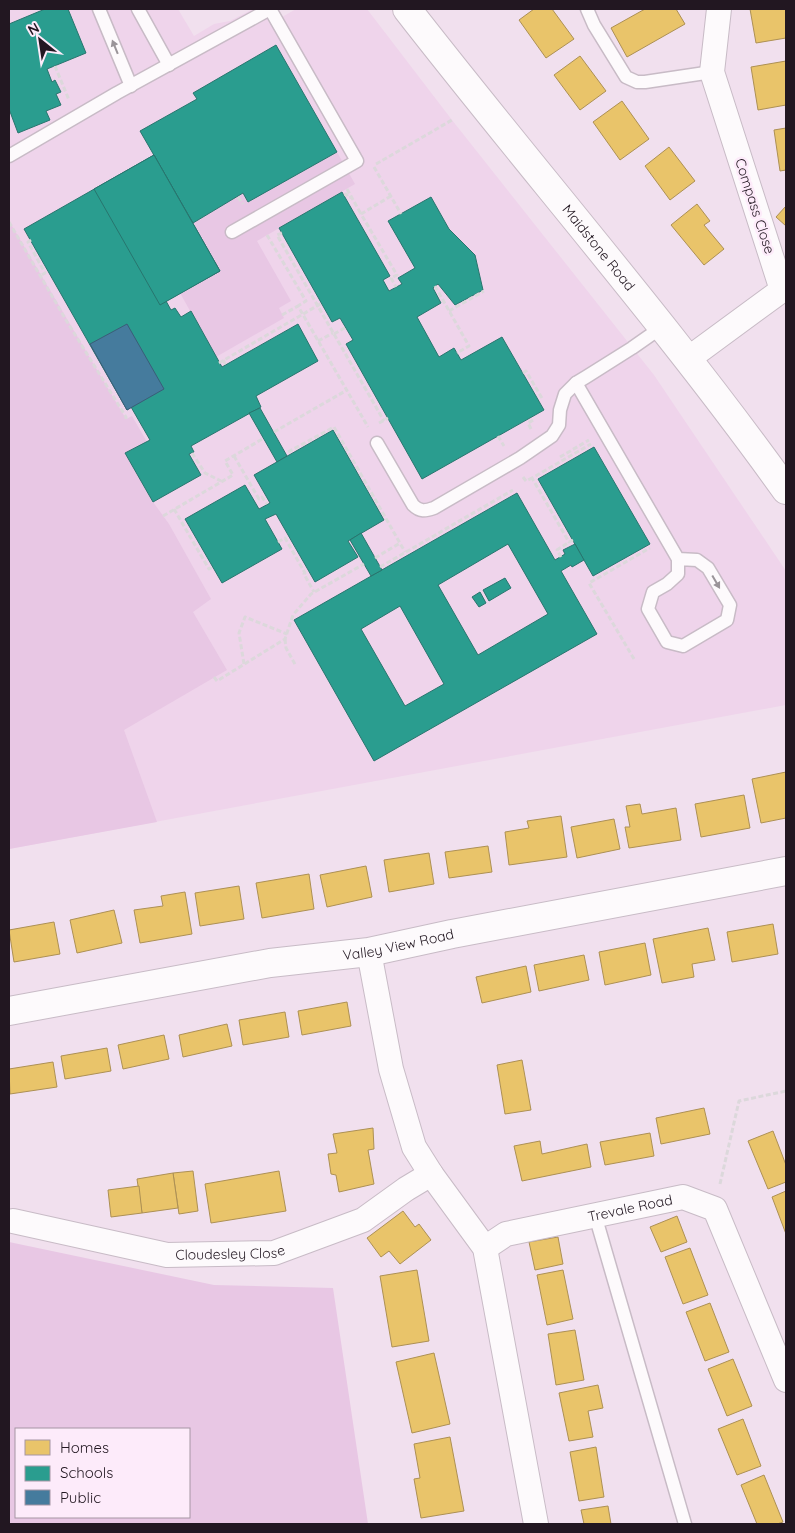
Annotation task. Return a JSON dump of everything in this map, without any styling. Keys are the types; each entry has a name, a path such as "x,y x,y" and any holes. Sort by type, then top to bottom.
{"street":[{"name":"Maidstone Road","path":"407,9 510,140 688,359 786,490"},
{"name":"Compass Close","path":"688,359 784,289 712,72 719,9"},
{"name":"Valley View Road","path":"9,1011 270,963 369,952 452,934 786,871"},
{"path":"369,952 391,1069 414,1147 431,1174 485,1248 536,1524"},
{"name":"Cloudesley Close","path":"13,1221 167,1255 274,1253 363,1220 406,1189 431,1174"},
{"name":"Trevale Road","path":"485,1248 506,1234 682,1197 715,1209"},
{"path":"715,1209 786,1380"}],"lane":[{"path":"99,9 131,86"},
{"path":"138,9 169,64"},
{"path":"9,156 169,64 270,9 357,160 232,232"},
{"path":"587,9 594,25 626,77 637,82 646,82 712,72"},
{"path":"377,443 413,505 418,510 425,511 434,508 520,458 552,436 559,425 560,410 565,394 576,383 662,327"},
{"path":"576,383 678,559 678,574 667,584 653,592 648,609 667,642 683,646 727,620 730,605 708,568 697,560 678,559"},
{"path":"595,1215 685,1524"}],"path":[{"path":"55,66 69,101 77,98"},
{"path":"58,86 62,84"},
{"path":"366,169 452,120"},
{"path":"374,165 401,214"},
{"path":"347,189 397,275 391,278 396,287"},
{"path":"344,195 346,194 349,198 352,197"},
{"path":"361,214 391,196"},
{"path":"9,222 126,416 126,419"},
{"path":"282,233 277,235 386,419 377,425"},
{"path":"267,235 306,301 282,315"},
{"path":"31,240 28,242 45,273 40,276"},
{"path":"436,286 469,346 457,354"},
{"path":"449,311 484,291"},
{"path":"219,362 322,303"},
{"path":"298,306 369,429"},
{"path":"318,341 346,327"},
{"path":"224,360 226,365"},
{"path":"523,373 526,371 543,401"},
{"path":"274,432 347,390"},
{"path":"288,452 334,427 360,476 406,552"},
{"path":"498,436 506,450"},
{"path":"163,516 233,475 225,461 264,438"},
{"path":"526,481 568,460 594,442"},
{"path":"192,452 205,473 221,482"},
{"path":"234,456 259,499 262,497 267,504"},
{"path":"532,478 571,541 556,550 561,557"},
{"path":"380,567 484,509 513,490"},
{"path":"174,509 196,543 209,570 213,567"},
{"path":"278,542 285,538 314,592"},
{"path":"375,558 400,543"},
{"path":"634,659 590,583 650,548 652,544"},
{"path":"296,666 286,648 285,639 293,615 311,594 364,564"},
{"path":"244,664 239,633 245,617 287,634"},
{"path":"214,677 217,681 285,639"},
{"path":"715,1209 739,1101 786,1091"}],"shaded area":[{"path":"9,9 178,9 194,36 214,24 230,21 253,9 261,9 270,24 296,9 367,9 452,120 654,375 786,571 786,705 9,849"},
{"path":"337,152 355,184 257,241 291,301 279,308 284,318 216,357 180,293 193,223 243,193 249,202"},
{"path":"9,221 126,419 132,416 147,442 126,454 153,502 169,524 211,599 193,612 227,670 124,730 157,822 9,849"},
{"path":"9,1242 214,1285 333,1288 368,1524 9,1524"}],"building: Homes":[{"path":"534,9 552,9 574,39 546,58 519,20"},
{"path":"645,9 676,9 685,24 627,57 611,28"},
{"path":"750,9 786,9 786,38 756,43"},
{"path":"580,56 606,91 580,110 554,75"},
{"path":"786,61 786,105 758,110 751,67"},
{"path":"622,101 649,139 620,160 593,122"},
{"path":"786,128 786,170 780,171 774,130"},
{"path":"669,147 695,181 670,200 645,166"},
{"path":"697,204 710,221 704,225 724,249 704,265 671,225"},
{"path":"786,206 786,226 776,217"},
{"path":"786,772 786,818 761,823 752,779"},
{"path":"744,795 750,828 701,837 695,804"},
{"path":"640,804 642,814 676,808 681,840 629,848 625,827 630,827 626,806"},
{"path":"561,816 567,857 509,865 505,832 529,828 527,821"},
{"path":"614,819 620,849 577,858 571,827"},
{"path":"488,846 492,872 449,878 445,852"},
{"path":"429,853 434,884 389,892 384,860"},
{"path":"366,866 372,897 327,907 320,875"},
{"path":"309,874 314,909 262,918 256,883"},
{"path":"239,886 244,919 200,926 195,893"},
{"path":"185,892 192,934 140,943 134,910 163,906 161,896"},
{"path":"114,910 122,943 77,953 70,920"},
{"path":"54,922 60,954 14,962 9,930"},
{"path":"773,924 778,954 732,962 727,932"},
{"path":"708,928 715,960 692,964 694,977 662,983 653,939"},
{"path":"645,943 651,975 605,985 599,952"},
{"path":"584,955 589,980 539,991 534,965"},
{"path":"526,966 531,992 482,1003 476,977"},
{"path":"347,1002 351,1026 302,1035 298,1011"},
{"path":"285,1012 289,1037 243,1045 239,1020"},
{"path":"227,1024 232,1046 183,1057 179,1035"},
{"path":"164,1035 169,1059 123,1069 118,1045"},
{"path":"107,1048 111,1071 65,1079 61,1056"},
{"path":"522,1060 531,1110 505,1114 497,1065"},
{"path":"53,1062 57,1087 10,1094 9,1069"},
{"path":"704,1108 710,1134 661,1144 656,1118"},
{"path":"373,1128 374,1149 368,1150 374,1184 339,1192 336,1175 331,1174 328,1154 337,1153 333,1134"},
{"path":"773,1131 786,1165 786,1182 768,1189 748,1141"},
{"path":"650,1133 654,1156 605,1165 600,1142"},
{"path":"540,1141 542,1154 587,1144 591,1167 522,1181 514,1146"},
{"path":"193,1171 198,1211 179,1214 173,1173"},
{"path":"279,1171 286,1211 211,1223 205,1184"},
{"path":"173,1173 178,1208 142,1213 137,1179"},
{"path":"139,1186 142,1213 111,1217 108,1190"},
{"path":"786,1191 786,1234 772,1197"},
{"path":"403,1211 415,1227 419,1224 431,1240 400,1264 389,1251 381,1257 367,1238"},
{"path":"677,1216 687,1242 661,1252 650,1227"},
{"path":"558,1237 563,1264 535,1270 529,1242"},
{"path":"690,1248 708,1295 683,1304 665,1257"},
{"path":"417,1270 429,1341 392,1347 380,1276"},
{"path":"563,1270 573,1319 547,1325 537,1275"},
{"path":"710,1303 729,1352 705,1361 686,1312"},
{"path":"575,1330 584,1380 556,1385 548,1334"},
{"path":"434,1353 450,1424 412,1433 396,1362"},
{"path":"733,1359 752,1406 727,1416 708,1369"},
{"path":"598,1385 603,1408 588,1411 593,1437 569,1441 559,1393"},
{"path":"743,1419 761,1466 737,1475 718,1429"},
{"path":"450,1437 464,1511 421,1518 414,1479 420,1478 414,1444"},
{"path":"596,1447 604,1497 579,1501 570,1452"},
{"path":"764,1475 783,1522 777,1524 757,1524 741,1485"},
{"path":"608,1506 611,1524 584,1524 581,1510"}],"building: Schools":[{"path":"45,9 68,9 86,53 47,69 52,82 55,80 61,92 56,94 61,105 46,111 50,120 18,133 9,109 9,24"},
{"path":"276,45 337,152 248,202 243,193 193,223 140,131 197,99 193,93"},
{"path":"154,155 220,271 166,301 171,310 175,308 181,317 191,311 222,367 298,324 318,361 256,396 261,407 191,446 194,452 189,454 201,475 153,502 125,453 150,440 131,407 127,410 24,229"},
{"path":"154,155 220,271 160,305 94,189"},
{"path":"342,192 390,276 383,280 389,291 402,284 398,278 415,268 388,221 431,197 449,229 475,255 483,290 455,305 438,284 433,288 441,303 417,317 439,357 454,348 461,360 502,337 544,410 422,479 346,344 353,340 340,318 332,322 279,228"},
{"path":"260,408 287,456 277,462 249,413"},
{"path":"333,430 384,520 348,541 358,557 315,582 276,514 265,519 282,549 222,583 185,519 245,485 259,509 270,503 254,475"},
{"path":"594,447 650,544 593,576 538,479"},
{"path":"517,493 555,560 565,554 563,550 575,544 584,560 561,571 597,634 374,761 294,620","holes":["508,544 548,614 478,655 438,585","400,606 444,684 405,706 361,629"]},
{"path":"361,533 382,570 371,576 350,540"},
{"path":"505,578 511,588 489,601 483,590"},
{"path":"480,592 486,603 479,607 472,597"}],"building: Public":[{"path":"127,324 164,389 127,410 90,344"}]}
